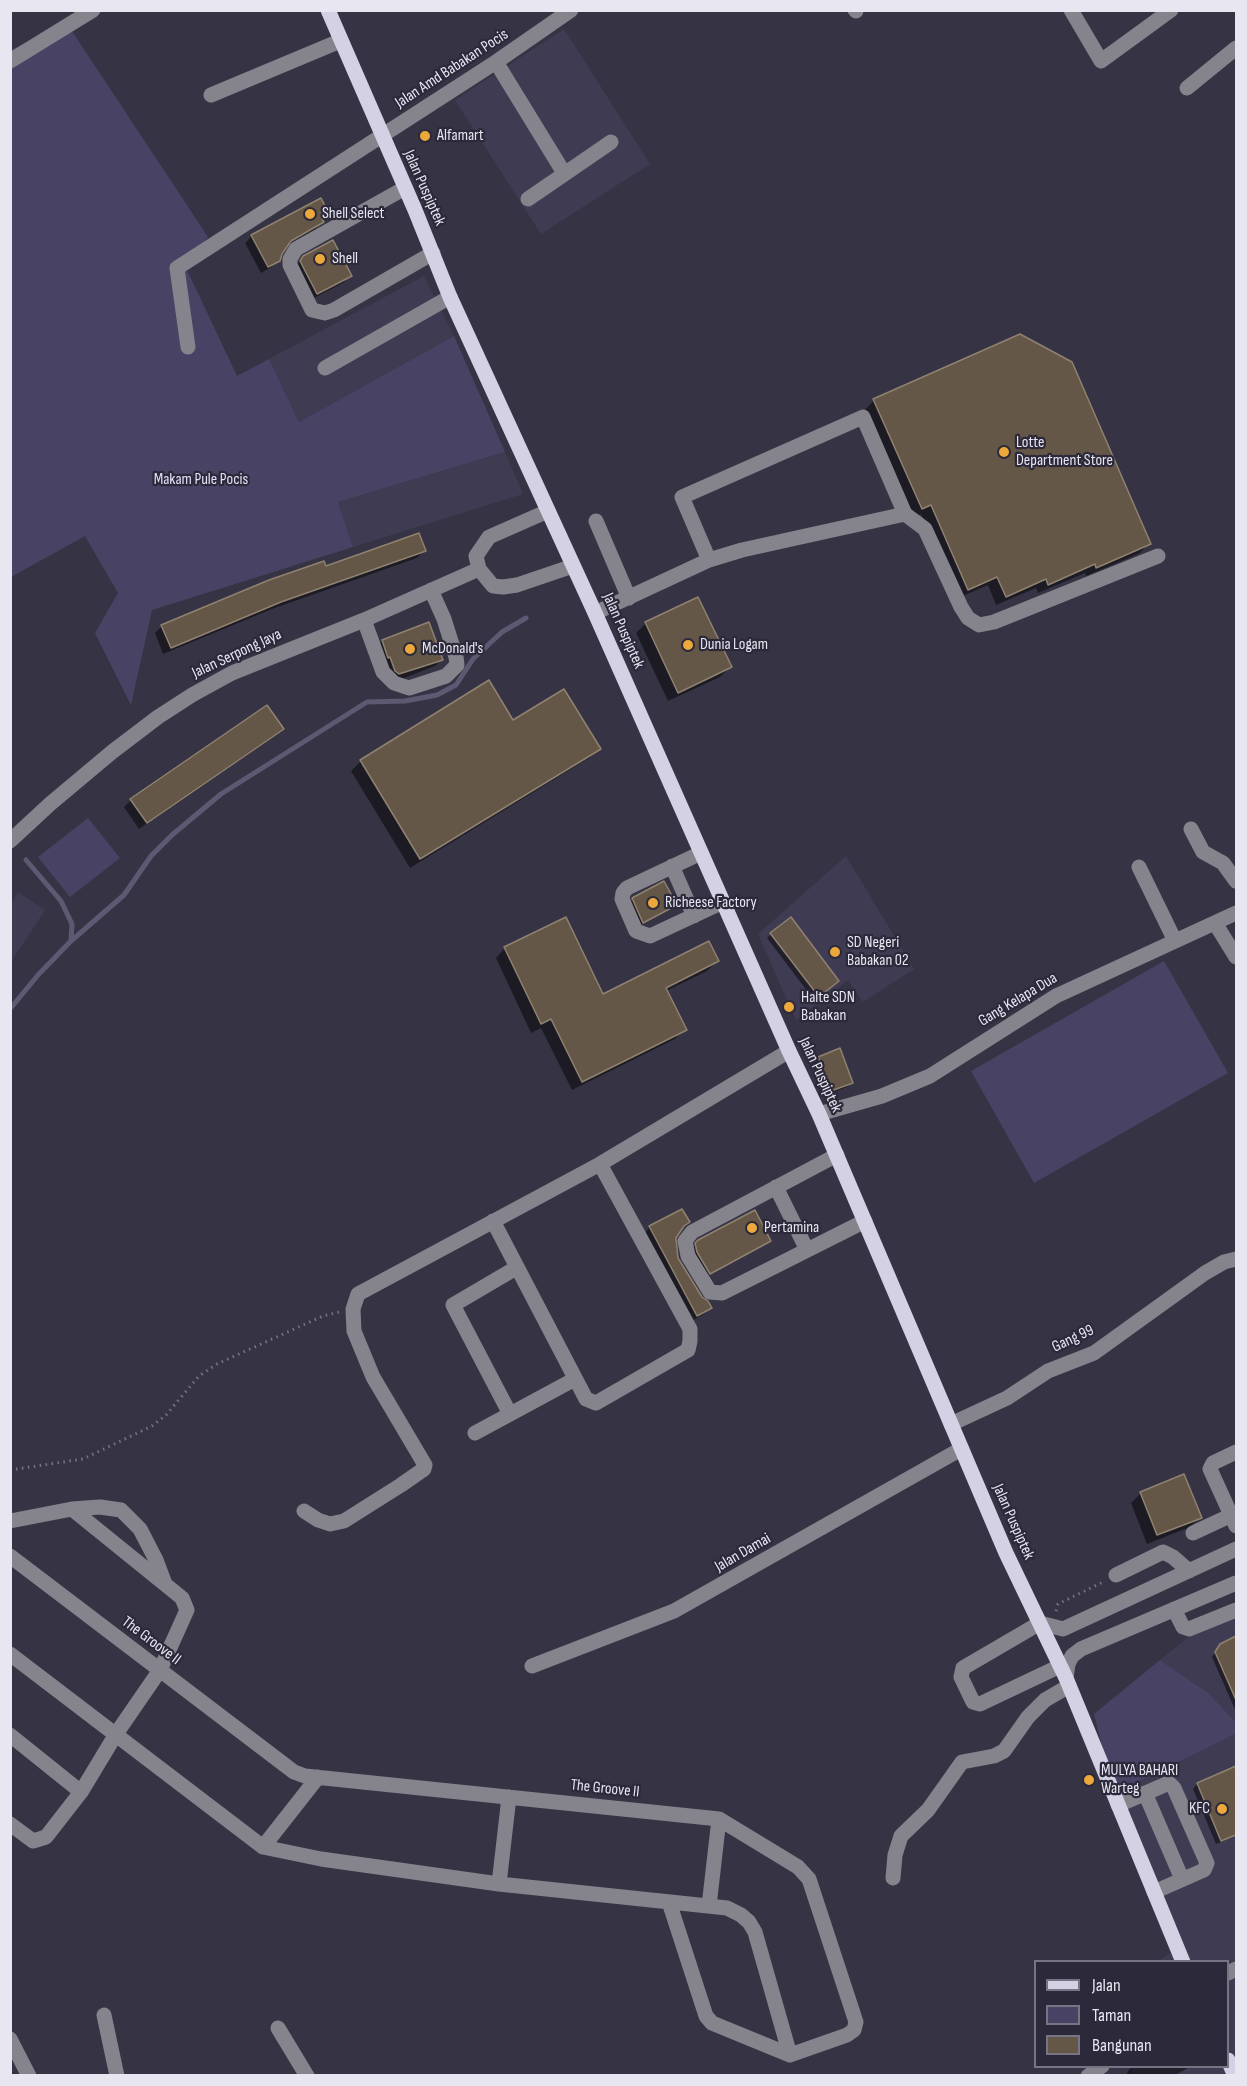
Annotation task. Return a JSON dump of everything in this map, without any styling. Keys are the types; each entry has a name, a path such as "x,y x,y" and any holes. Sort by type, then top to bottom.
{"main road":[{"name":"Jalan Puspiptek","path":"328,10 450,297 819,1113 1006,1553 1065,1677 1182,1960"}],"street":[{"path":"10,61 93,10"},
{"name":"Jalan Amd Babakan Pocis","path":"188,347 177,268 496,63 571,10"},
{"path":"1071,10 1101,61 1171,10"},
{"path":"212,95 340,41"},
{"path":"1187,88 1236,48"},
{"path":"496,63 564,173"},
{"path":"528,199 611,142"},
{"path":"405,188 296,249 290,259 290,265 312,310 325,313 433,253"},
{"path":"325,368 450,297"},
{"path":"709,560 682,497 863,417 905,514 925,529 961,607 968,618 979,625 994,622 1158,556"},
{"path":"548,512 489,537 476,556 480,569 493,586 503,587 517,585 573,566"},
{"path":"595,614 709,560 742,550 905,514"},
{"path":"596,521 629,598"},
{"name":"Jalan Serpong Jaya","path":"10,841 112,752 158,717 192,695 232,673 364,620 480,569"},
{"path":"364,620 383,672 394,683 409,688 446,676 457,665 456,657 444,619 431,590"},
{"path":"1191,829 1203,852 1223,862 1236,881"},
{"path":"701,853 627,888 622,899 636,931 644,935 656,935 723,902"},
{"path":"672,866 694,916"},
{"path":"1138,867 1175,942"},
{"name":"Gang Kelapa Dua","path":"819,1113 882,1096 930,1076 1056,996 1236,913"},
{"path":"1215,923 1236,957"},
{"path":"304,1511 330,1524 344,1521 424,1469 425,1465 373,1377 354,1331 352,1319 355,1298 362,1291 600,1164 789,1051"},
{"path":"837,1155 686,1237 684,1245 688,1256 710,1292 722,1293 865,1221"},
{"path":"493,1221 586,1399 596,1403 688,1350 690,1345 690,1329 600,1164"},
{"path":"776,1187 807,1250"},
{"name":"Gang 99","path":"951,1425 1007,1398 1048,1371 1094,1353 1205,1273 1224,1262 1236,1259"},
{"path":"510,1414 453,1305 516,1268"},
{"path":"475,1433 575,1379"},
{"name":"Jalan Damai","path":"532,1666 674,1611 961,1449"},
{"path":"1193,1533 1235,1518 1210,1469 1213,1463 1236,1452"},
{"path":"10,1521 72,1509 100,1507 121,1510 140,1529 165,1584"},
{"path":"10,1824 33,1841 46,1837 81,1792 116,1734 160,1670 187,1610 182,1598 72,1509"},
{"path":"1065,1677 980,1704 973,1702 961,1677 963,1668 1040,1623 1064,1629 1236,1549"},
{"path":"1116,1575 1163,1552 1173,1557 1189,1571"},
{"name":"The Groove II","path":"10,1556 294,1772 318,1777 719,1819 798,1867 809,1879 856,2022 854,2030 847,2035 790,2055"},
{"path":"893,1878 895,1855 901,1836 928,1810 962,1762 994,1756 1005,1751 1028,1717 1065,1677 1072,1656 1081,1649 1236,1583"},
{"path":"1174,1609 1183,1627 1189,1629 1236,1610"},
{"path":"10,1654 263,1847 321,1859 499,1884 727,1908 749,1922 754,1932 790,2055"},
{"path":"10,1735 81,1792"},
{"path":"263,1847 318,1777"},
{"path":"1118,1805 1169,1783 1174,1788 1207,1863 1204,1870 1154,1892"},
{"path":"1145,1793 1182,1879"},
{"path":"499,1884 509,1797"},
{"path":"709,1906 719,1819"},
{"path":"669,1902 706,2016 712,2023 722,2028 790,2055"},
{"path":"104,2015 117,2076"},
{"path":"278,2028 307,2076"},
{"path":"10,2039 29,2076"}],"path":[{"path":"10,1470 83,1459 93,1455 152,1426 166,1415 199,1376 218,1364 323,1316 353,1309"},
{"path":"1064,1629 1056,1611 1058,1604 1116,1575"}],"shaded area":[{"path":"564,29 650,164 541,234 455,100"},
{"path":"424,276 454,336 299,422 269,359"},
{"path":"505,452 523,494 353,547 338,502"},
{"name":"SD Negeri Babakan 02","path":"846,856 914,969 863,1002 848,980 796,1020 758,934"},
{"path":"18,892 45,910 11,962 11,904"},
{"path":"1236,1610 1236,1722 1207,1692 1160,1660 1202,1626"},
{"path":"1236,1734 1236,2075 1135,2075 1131,2068 1229,2068 1229,1960 1160,1960 1182,1945 1114,1793"}],"green space":[{"name":"Makam Pule Pocis","path":"66,22 208,237 186,268 237,376 269,359 299,422 454,336 505,452 338,502 353,547 152,610 131,705 95,633 118,593 85,536 11,577 11,50"},
{"path":"88,818 120,858 70,897 38,857"},
{"path":"1164,961 1228,1073 1034,1183 971,1071"},
{"path":"1160,1660 1207,1692 1236,1722 1236,1734 1114,1793 1094,1714"}],"building":[{"path":"321,198 330,215 322,219 324,222 291,241 280,261 268,267 251,235"},
{"path":"333,240 352,276 317,294 300,261 303,256"},
{"name":"Lotte Department Store","path":"1020,334 1072,362 1151,544 1096,568 1095,564 1048,585 1046,579 1006,597 997,577 968,590 931,505 922,509 873,399"},
{"path":"419,533 426,551 281,602 171,648 161,625 269,580 324,561 326,566"},
{"name":"Dunia Logam","path":"698,597 732,667 678,693 645,622"},
{"name":"McDonald's","path":"429,622 443,660 399,674 395,671 390,657 388,658 382,640"},
{"path":"489,680 513,720 564,689 601,749 420,859 360,760"},
{"path":"267,705 284,729 147,823 130,799"},
{"name":"Richeese Factory","path":"664,881 677,905 643,923 632,898"},
{"path":"566,917 603,994 709,941 719,961 666,988 687,1030 582,1082 551,1019 541,1024 504,947"},
{"path":"791,917 839,981 819,997 770,933"},
{"path":"840,1048 853,1083 831,1091 818,1057"},
{"path":"682,1209 690,1222 684,1226 676,1238 678,1258 702,1297 712,1308 697,1316 649,1226"},
{"path":"755,1210 771,1241 710,1274 697,1252 695,1243"},
{"path":"1184,1474 1202,1518 1157,1535 1140,1492"},
{"path":"1236,1636 1236,1700 1215,1652 1220,1644"},
{"name":"KFC","path":"1236,1766 1236,1835 1221,1841 1197,1783"}],"waterway":[{"path":"10,1009 38,975 71,941 124,895 151,856 221,794 367,702 405,701 437,695 456,685 473,659 502,632 526,618"},
{"path":"26,860 61,901 72,924 71,941"}],"place":[{"name":"Alfamart","path":"425,136"},
{"name":"Shell Select","path":"310,214"},
{"name":"Shell","path":"320,259"},
{"name":"Lotte Department Store","path":"1004,452"},
{"name":"Dunia Logam","path":"688,645"},
{"name":"McDonald's","path":"410,649"},
{"name":"Richeese Factory","path":"653,903"},
{"name":"SD Negeri Babakan 02","path":"835,952"},
{"name":"Halte SDN Babakan","path":"789,1007"},
{"name":"Pertamina","path":"752,1228"},
{"name":"MULYA BAHARI Warteg","path":"1089,1780"},
{"name":"KFC","path":"1222,1809"}]}
